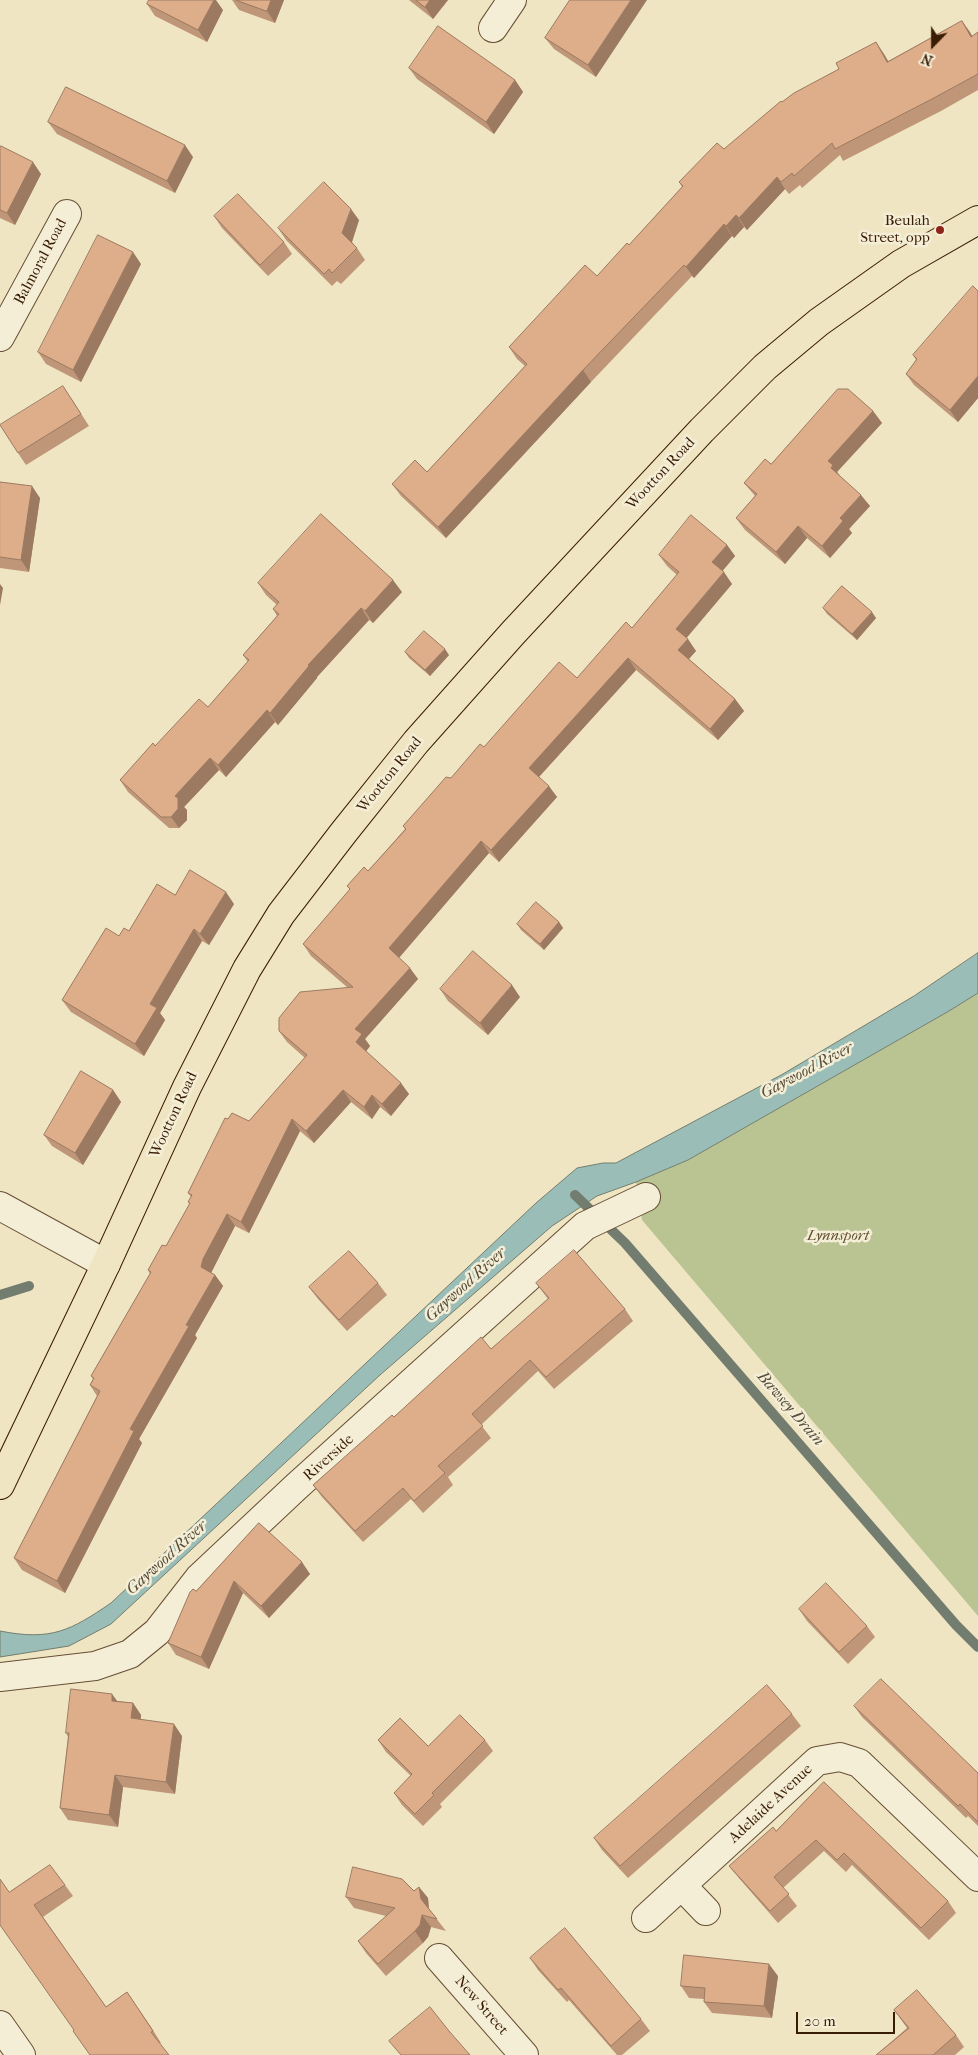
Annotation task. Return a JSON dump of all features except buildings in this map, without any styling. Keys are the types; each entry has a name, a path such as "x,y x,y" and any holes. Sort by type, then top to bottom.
{"main road":[{"name":"Wootton Road","path":"0,1484 106,1264 187,1087 247,969 281,914 344,832 416,742 513,633 702,430 766,367 819,322 901,264 978,220"}],"street":[{"path":"492,28 512,0"},
{"name":"Balmoral Road","path":"0,337 67,214"},
{"name":"Riverside","path":"0,1677 95,1666 130,1654 157,1632 206,1572 297,1486 585,1226 641,1200"},
{"path":"0,1206 106,1264"},
{"name":"Adelaide Avenue","path":"646,1918 817,1761 840,1757 860,1763 978,1877"},
{"path":"682,1886 706,1911"},
{"name":"New Street","path":"439,1958 524,2055"},
{"path":"0,2025 20,2055"}],"green space":[{"name":"Lynnsport","path":"978,993 978,1616 642,1220 636,1182 688,1160"}],"water":[{"name":"Gaywood River","path":"978,953 978,993 688,1160 597,1196 552,1226 380,1375 111,1624 69,1646 0,1657 0,1631 33,1635 59,1631 84,1621 111,1603 536,1203 577,1168 603,1163 616,1163 783,1074 914,996"}],"waterway":[{"name":"Bawsey Drain","path":"575,1195 625,1243 956,1625 978,1647"},
{"path":"0,1295 29,1286"}],"place":[{"name":"Beulah Street, opp","path":"940,230"}]}
